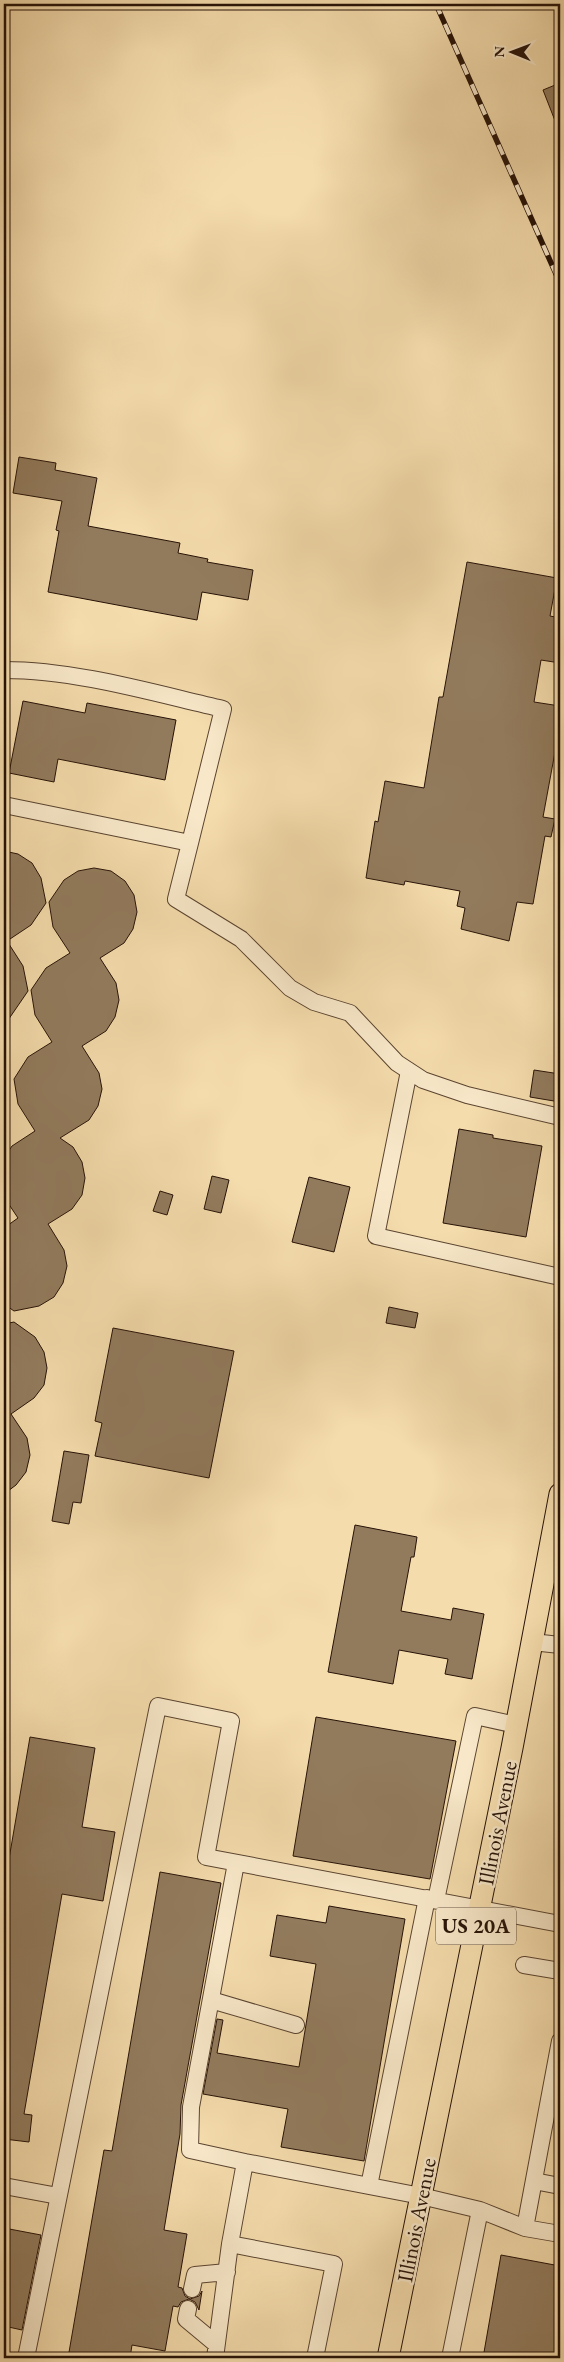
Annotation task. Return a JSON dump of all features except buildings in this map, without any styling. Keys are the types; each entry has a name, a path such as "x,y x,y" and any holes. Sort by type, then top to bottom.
{"main road":[{"name":"Illinois Avenue","path":"388,2358 480,1908 560,1494"}],"lane":[{"path":"4,670 32,670 121,686 223,709 176,899 241,939 290,988 314,1002 350,1013 378,1044 409,1071 436,1085 560,1118"},
{"path":"4,805 190,843"},
{"path":"409,1071 376,1236 560,1277"},
{"path":"532,1642 560,1645"},
{"path":"26,2358 120,1903 158,1706 231,1721 206,1857 560,1924"},
{"path":"369,2186 431,1899 475,1716 516,1725"},
{"path":"236,1863 191,2107 190,2150 421,2196 480,2210 525,2228 560,2234"},
{"path":"524,1965 560,1971"},
{"path":"212,2000 296,2025"},
{"path":"525,2228 560,2041"},
{"path":"216,2351 230,2244 245,2162"},
{"path":"534,2181 560,2186"},
{"path":"4,2186 58,2196"},
{"path":"450,2358 480,2210"},
{"path":"230,2244 334,2264 315,2358"},
{"path":"192,2290 194,2275 226,2272"},
{"path":"188,2309 186,2318 216,2351"}],"railway":[{"path":"436,4 560,283"}]}
